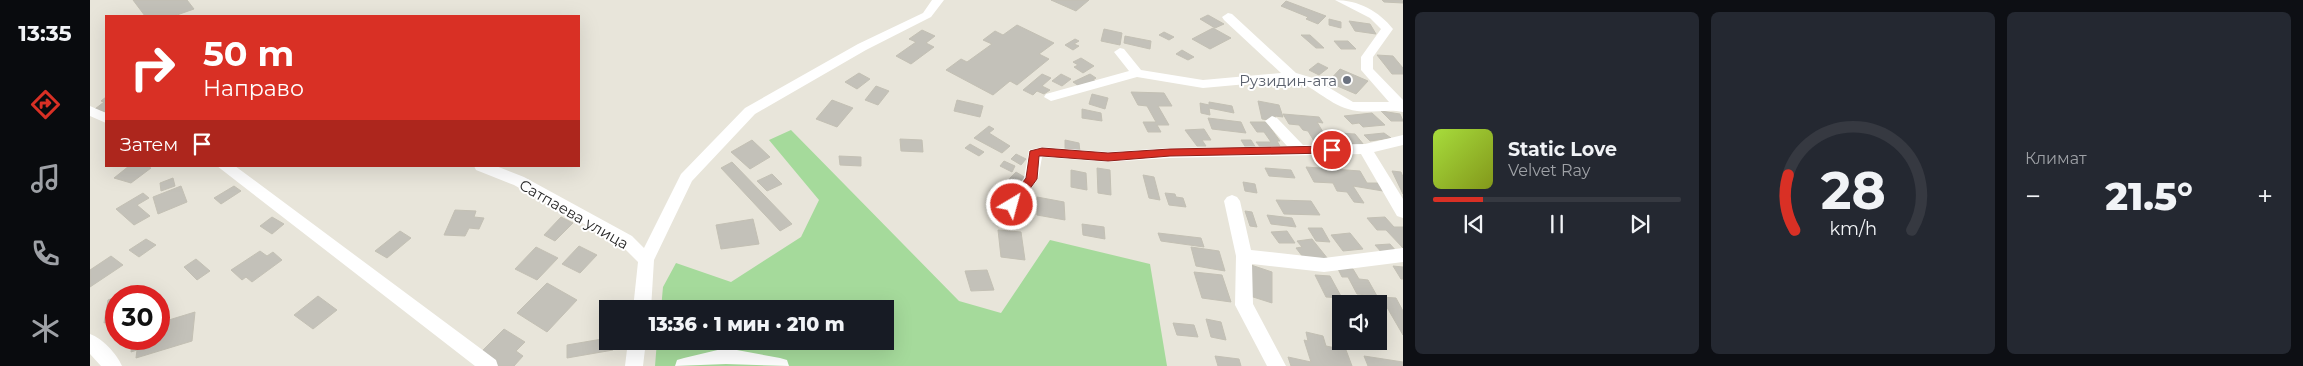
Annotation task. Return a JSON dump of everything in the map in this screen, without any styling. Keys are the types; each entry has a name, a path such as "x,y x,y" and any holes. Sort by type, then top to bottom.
{"street":[{"path":"643,300 646,260 686,178 750,111 862,47 927,15 938,0"},
{"path":"1341,0 1374,16 1387,29 1367,57 1367,70 1402,107"},
{"path":"1228,17 1292,76"},
{"path":"1120,52 1136,73"},
{"path":"1051,97 1136,73 1203,84 1292,76 1304,77 1340,101 1353,106 1402,107"},
{"path":"90,110 105,118"},
{"path":"1272,121 1299,150"},
{"path":"1012,205 1031,179 1034,154 1042,152 1108,157 1170,152 1364,149 1403,140"},
{"path":"1364,149 1403,212"},
{"path":"225,167 488,366"},
{"name":"Сатпаева улица","path":"484,167 520,181 626,240 646,260"},
{"path":"1232,202 1244,256 1244,305 1277,366"},
{"path":"1244,256 1324,265 1403,255"},
{"path":"90,342 113,366"},
{"path":"634,366 636,350"},
{"path":"684,366 726,356 780,366"}],"green space":[{"path":"791,130 959,301 1001,313 1050,240 1150,264 1167,366 655,366 656,350 894,350 894,300 662,300 663,287 676,263 731,282 801,237 819,200 769,140"}],"building":[{"path":"133,0 187,0 194,9 177,15 144,15"},
{"path":"1051,0 1089,0 1076,11"},
{"path":"1382,0 1402,0 1403,3 1384,2"},
{"path":"1286,1 1326,16 1318,24 1306,19 1308,17 1281,6"},
{"path":"1208,15 1224,24 1215,28 1200,19"},
{"path":"1329,19 1341,22 1341,28 1329,25"},
{"path":"1349,21 1370,24 1376,34 1355,31"},
{"path":"1017,25 1054,43 1039,54 1049,59 1017,85 1010,81 993,95 946,70 961,59 967,62 992,44 983,40 995,31 1003,35"},
{"path":"1213,28 1231,38 1210,49 1192,39"},
{"path":"1104,29 1122,33 1120,45 1101,41"},
{"path":"922,30 935,36 926,43 934,47 911,64 896,56 916,42 909,39"},
{"path":"1164,32 1174,37 1169,40 1159,35"},
{"path":"1301,35 1310,35 1324,48 1316,48"},
{"path":"1125,36 1151,41 1150,49 1124,43"},
{"path":"1075,39 1079,41 1074,44 1079,46 1073,50 1065,45"},
{"path":"1334,41 1348,41 1356,49 1341,49"},
{"path":"1182,50 1194,57 1188,60 1176,54"},
{"path":"1377,55 1393,56 1403,68 1403,74 1392,74"},
{"path":"1081,58 1094,66 1083,73 1074,67 1078,65 1073,62"},
{"path":"1318,63 1328,68 1319,75 1309,70"},
{"path":"1340,69 1368,81 1356,94 1328,82"},
{"path":"859,73 870,79 857,89 845,82"},
{"path":"1042,74 1051,78 1042,86 1050,90 1044,94 1037,91 1033,95 1023,90"},
{"path":"1061,74 1071,79 1062,86 1052,81"},
{"path":"1090,74 1096,78 1093,80 1095,81 1086,86 1083,84 1079,86 1073,82"},
{"path":"876,86 889,91 878,105 865,100"},
{"path":"1131,92 1164,93 1172,106 1158,106 1169,125 1157,125 1161,132 1148,132 1143,122 1156,122 1147,106 1138,105"},
{"path":"1092,94 1108,98 1105,109 1089,104"},
{"path":"105,98 105,112 95,109 104,102 101,101"},
{"path":"832,100 853,108 837,127 816,119"},
{"path":"957,100 983,106 980,117 954,111"},
{"path":"1258,101 1279,105 1283,117 1275,116 1276,121 1262,119"},
{"path":"1209,102 1232,106 1234,113 1209,108 1210,115 1201,113 1200,103 1209,105"},
{"path":"1082,109 1101,113 1102,121 1082,118"},
{"path":"1381,111 1400,114 1403,121 1391,121"},
{"path":"1372,113 1385,125 1363,127 1359,123 1352,124 1344,116"},
{"path":"1283,114 1319,117 1323,123 1317,122 1323,132 1332,132 1341,148 1317,146 1308,131 1303,130 1299,125 1289,124"},
{"path":"1208,118 1241,122 1246,133 1212,129"},
{"path":"1250,122 1266,122 1280,141 1277,141 1281,148 1261,148 1256,142 1271,142 1264,132 1257,132"},
{"path":"989,126 994,129 989,133 1010,146 1002,153 974,138"},
{"path":"1204,129 1211,140 1202,140 1206,146 1197,146 1185,130"},
{"path":"1337,133 1355,134 1364,145 1346,144"},
{"path":"1384,133 1391,138 1370,141 1364,135"},
{"path":"900,139 922,140 923,152 901,151"},
{"path":"752,140 770,157 750,169 731,152"},
{"path":"1065,140 1079,143 1080,152 1065,150"},
{"path":"1241,140 1251,140 1256,148 1246,148"},
{"path":"970,144 984,152 979,156 965,148"},
{"path":"1016,154 1026,159 1021,165 1011,159"},
{"path":"839,156 861,157 861,166 840,165"},
{"path":"1004,161 1015,166 1012,172 1000,166"},
{"path":"732,162 792,224 780,231 721,168"},
{"path":"128,167 151,168 131,183 114,178"},
{"path":"1306,167 1360,171 1367,183 1378,183 1383,191 1353,186 1364,203 1354,202 1347,192 1337,191 1333,183 1314,182"},
{"path":"1097,168 1110,170 1111,195 1098,193"},
{"path":"1265,168 1291,170 1295,178 1269,176"},
{"path":"1071,170 1086,173 1087,190 1071,187"},
{"path":"1392,171 1401,172 1403,177 1403,194"},
{"path":"1016,172 1026,178 1019,185 1009,179"},
{"path":"772,174 782,184 767,191 757,181"},
{"path":"1143,175 1154,177 1160,200 1149,198"},
{"path":"173,178 175,186 161,191 160,183"},
{"path":"1243,182 1255,184 1257,193 1245,191"},
{"path":"1003,184 1014,189 1008,196 997,190"},
{"path":"181,186 187,202 158,214 153,197"},
{"path":"234,186 241,191 221,204 214,198"},
{"path":"143,193 149,198 137,205 150,216 134,225 116,209"},
{"path":"1165,193 1175,194 1176,197 1183,198 1186,207 1169,205"},
{"path":"1037,197 1064,202 1065,220 1037,215"},
{"path":"1276,200 1311,201 1320,215 1284,214"},
{"path":"455,210 476,211 474,217 484,218 479,229 469,228 465,236 444,235"},
{"path":"1245,211 1252,212 1257,227 1250,226"},
{"path":"1267,215 1292,218 1296,227 1271,224"},
{"path":"272,217 284,224 272,234 260,226"},
{"path":"561,217 573,223 555,241 544,235"},
{"path":"1385,217 1394,227 1403,227 1403,248 1386,230 1377,230 1367,218"},
{"path":"753,219 759,244 721,249 716,225"},
{"path":"1082,224 1104,227 1105,239 1083,235"},
{"path":"1308,228 1322,228 1330,242 1316,241"},
{"path":"998,230 1021,232 1025,260 1001,257"},
{"path":"400,231 411,238 387,258 375,251"},
{"path":"1287,231 1295,243 1279,243 1271,232"},
{"path":"1158,233 1201,238 1204,247 1161,241"},
{"path":"1350,233 1363,249 1343,251 1331,235"},
{"path":"146,239 156,245 139,257 129,250"},
{"path":"1312,239 1328,259 1306,261 1296,248 1302,247 1297,241"},
{"path":"1390,244 1397,252 1383,254 1375,245"},
{"path":"579,246 597,255 580,273 562,264"},
{"path":"536,247 558,258 537,280 515,269"},
{"path":"1191,247 1219,251 1225,271 1196,266"},
{"path":"260,251 267,256 273,252 282,260 252,282 246,277 242,280 231,270"},
{"path":"111,256 123,265 90,287 90,270"},
{"path":"196,259 210,271 197,280 184,267"},
{"path":"1251,265 1272,272 1272,303 1250,296"},
{"path":"1393,266 1403,267 1403,279 1401,279"},
{"path":"1337,267 1353,269 1359,279 1368,280 1376,295 1357,294 1348,277 1342,277"},
{"path":"987,270 994,290 971,291 965,271"},
{"path":"1194,272 1222,275 1231,302 1202,298"},
{"path":"1315,275 1330,276 1340,295 1326,297"},
{"path":"547,283 577,300 547,332 517,313"},
{"path":"318,296 337,310 313,329 294,315"},
{"path":"1387,297 1396,298 1403,311 1403,335 1387,307"},
{"path":"195,312 192,341 170,348 170,320"},
{"path":"1206,319 1221,322 1226,340 1211,337"},
{"path":"1173,323 1194,325 1198,337 1177,335"},
{"path":"504,329 525,342 516,351 523,356 514,366 493,366 477,356"},
{"path":"1306,332 1323,336 1326,346 1332,347 1332,350 1346,350 1352,366 1291,366 1288,357 1311,362 1304,340 1308,341"},
{"path":"599,340 599,350 613,350 567,358 567,345"},
{"path":"137,350 162,350 136,358"},
{"path":"1215,356 1239,359 1241,366 1218,366"},
{"path":"1364,356 1403,362 1403,366 1368,366"}],"place":[{"name":"Рузидин-ата","path":"1347,80"}],"route":[{"path":"1012,205 1031,179 1034,154 1042,152 1125,157 1170,152 1332,150"}]}
